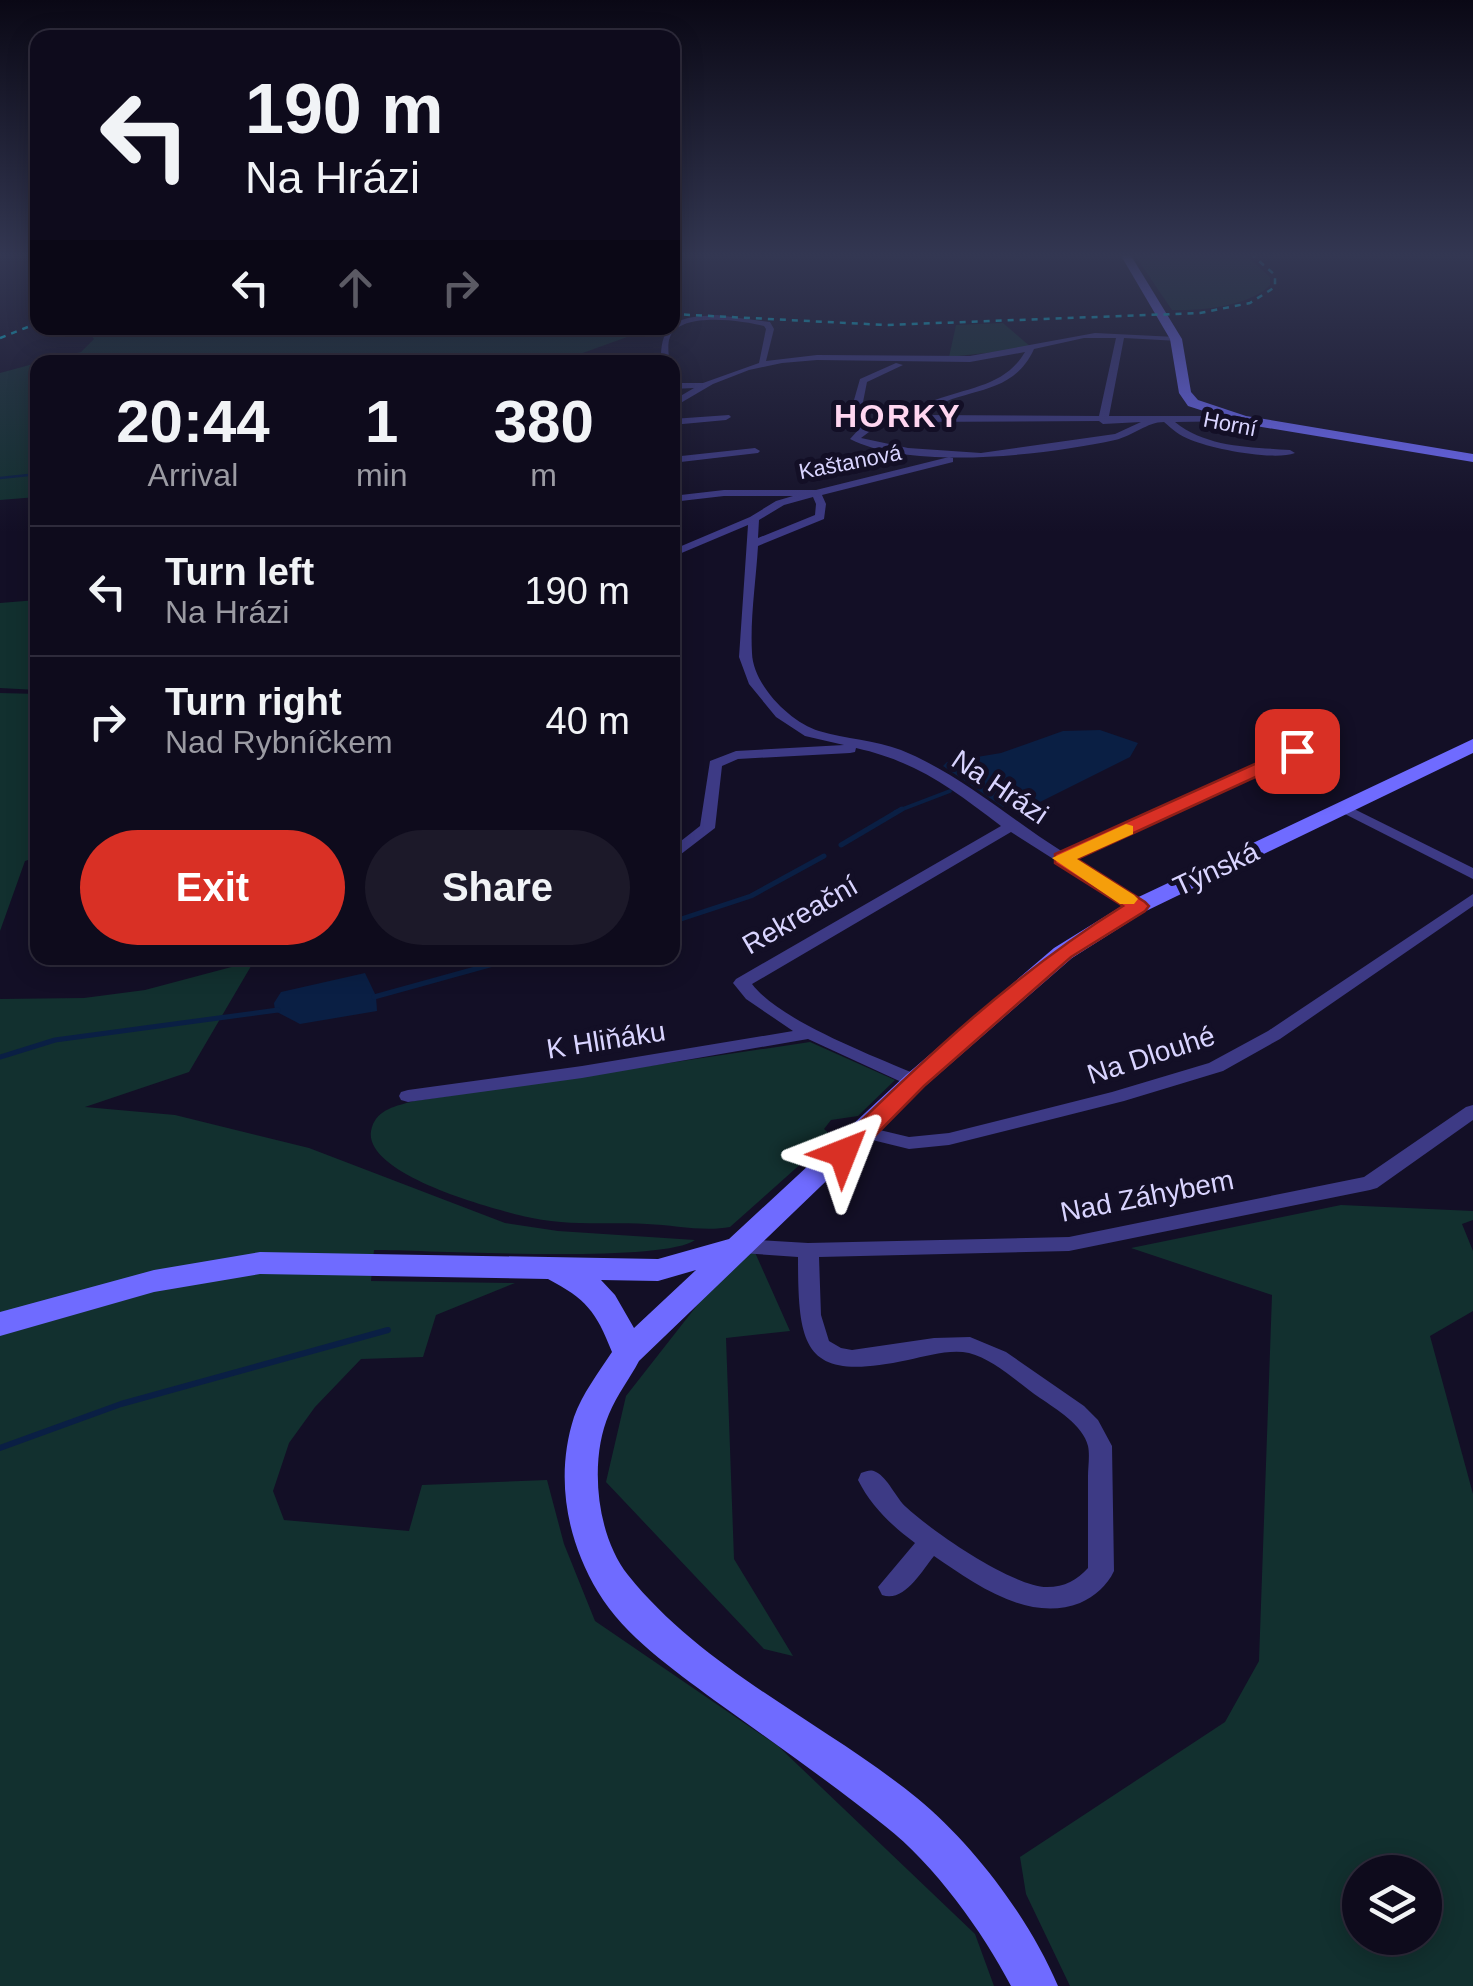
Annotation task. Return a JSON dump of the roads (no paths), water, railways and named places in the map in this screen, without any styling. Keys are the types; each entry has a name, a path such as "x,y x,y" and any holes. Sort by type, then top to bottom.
{"street":[{"path":"762,361 766,347"},
{"path":"680,400 703,385 762,361 811,357 916,361 1043,347"},
{"path":"1103,421 1118,347"},
{"path":"1178,347 1188,398 1205,410 1237,419 1473,458"},
{"path":"914,418 927,406 976,394 994,384 1025,360 1030,350"},
{"path":"865,428 858,410 865,379 916,361"},
{"path":"680,386 703,385"},
{"path":"858,410 901,419"},
{"path":"680,421 726,417"},
{"path":"982,456 908,451 855,441 865,428 914,418 1237,419"},
{"name":"Kaštanová","path":"680,496 816,493 982,456 1117,437 1148,421"},
{"name":"Horní","path":"1168,421 1178,431 1209,442 1290,452"},
{"path":"900,473 908,462 908,451"},
{"path":"680,459 755,452"},
{"path":"680,551 795,498 816,493 822,511"},
{"path":"795,498 822,511"},
{"path":"751,545 815,520 822,511"},
{"name":"Na Hrázi","path":"754,519 745,657 752,677 798,729 880,748 944,776 1011,826 1138,906"},
{"name":"Týnská","path":"1035,1986 1008,1934 981,1898 904,1814 666,1642 612,1583 590,1535 581,1469 592,1414 628,1352 915,1081 1063,952 1138,906 1473,745"},
{"path":"680,850 707,828 715,764 720,760 736,755 880,748"},
{"path":"1062,858 1297,751"},
{"path":"1344,808 1473,874"},
{"name":"Rekreační","path":"915,1081 812,1034 748,995 742,983 1011,826"},
{"name":"Na Dlouhé","path":"863,1132 909,1142 949,1139 1216,1067 1274,1035 1473,899"},
{"name":"K Hliňáku","path":"408,1096 812,1034"},
{"name":"Nad Záhybem","path":"741,1246 808,1250 1069,1244 1370,1183 1473,1111"},
{"path":"0,1324 154,1281 244,1265 658,1270 741,1246"},
{"path":"808,1250 812,1326 819,1345 831,1354 864,1358 944,1343 969,1345 988,1352 1079,1413 1100,1446 1101,1571 1091,1586 1069,1595 1040,1598 1012,1589 932,1541 897,1514 870,1480"},
{"path":"541,1269 570,1276 595,1292 615,1321 628,1352"},
{"path":"892,1586 932,1541"}],"water":[{"path":"1100,730 1138,743 1130,757 1032,806 1003,807 943,766 947,762 1001,753 1063,731"},
{"path":"365,973 376,996 377,1011 300,1024 275,1011 274,1003 281,992"}],"waterway":[{"path":"0,478 30,475"},
{"path":"900,810 950,791"},
{"path":"841,845 900,810"},
{"path":"895,812 900,810"},
{"path":"680,919 751,896 824,856"},
{"path":"374,997 490,965"},
{"path":"0,1057 55,1040 278,1010"},
{"path":"0,1448 121,1404 388,1330"}],"district":[{"name":"HORKY","path":"898,416"}]}
